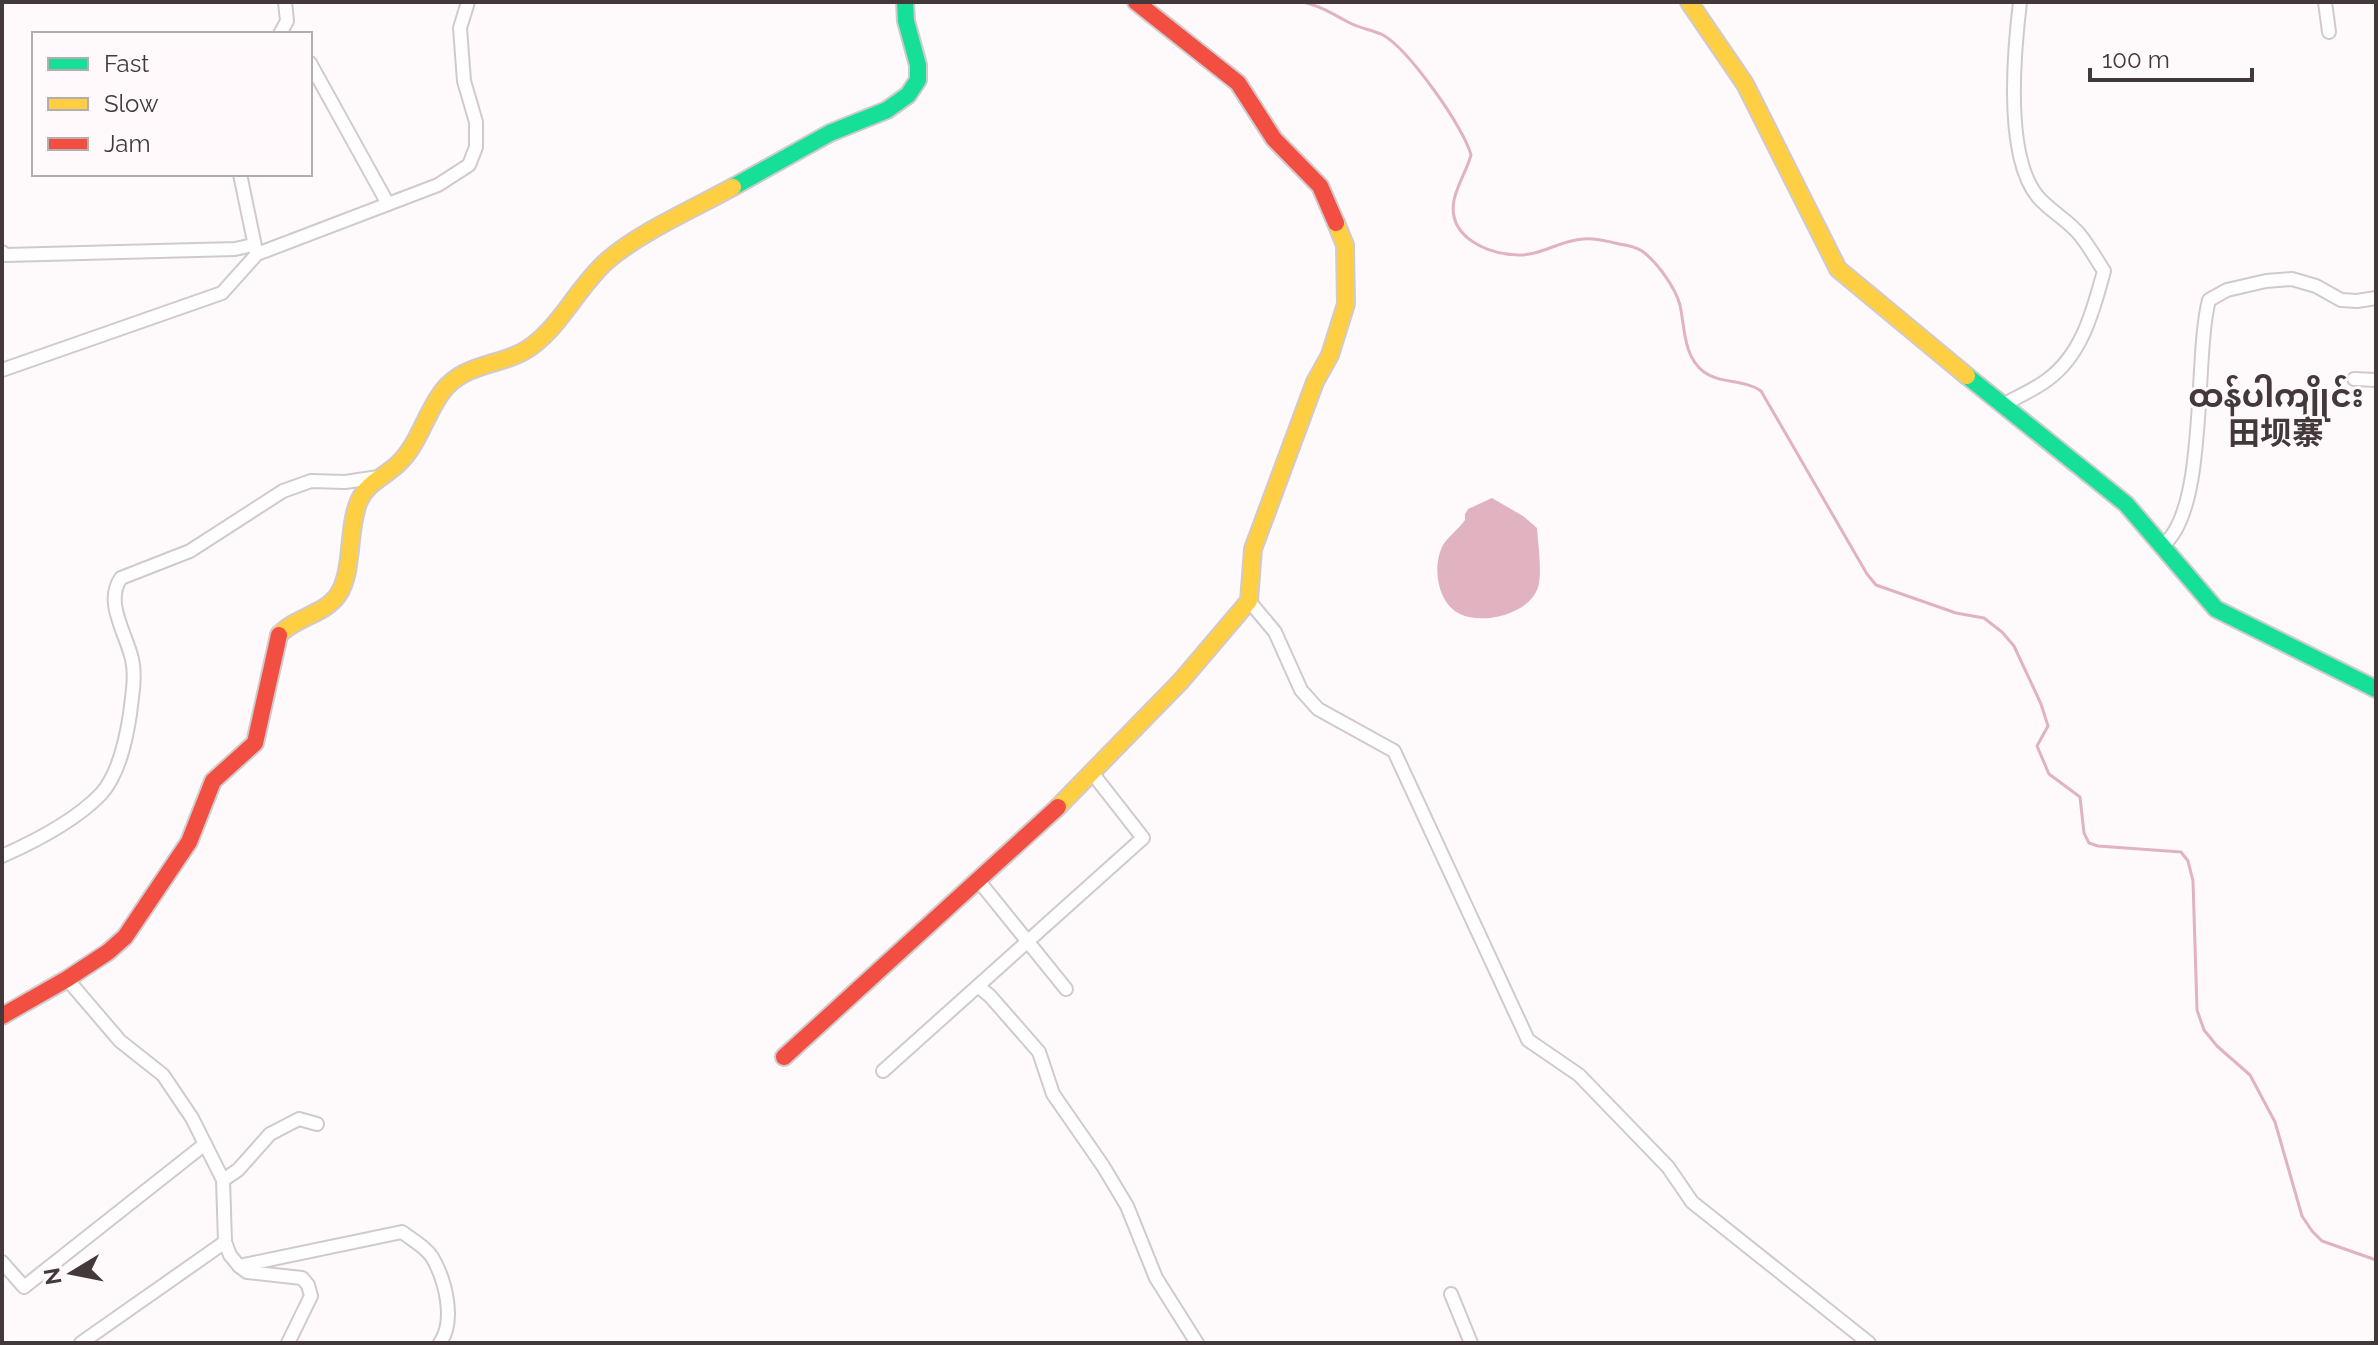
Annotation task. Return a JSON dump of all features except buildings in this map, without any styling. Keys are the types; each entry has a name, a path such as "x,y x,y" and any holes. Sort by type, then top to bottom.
{"street":[{"path":"285,2 287,21 293,32"},
{"path":"2,252 6,255 118,254 255,249 438,185 469,165 476,147 476,122 464,81 460,28 468,2"},
{"path":"2,1016 67,979 125,937 189,842 213,781 255,743 276,638 286,625 336,598 342,587 352,524 362,494 396,466 414,443 437,394 459,375 511,358 530,348 548,332 606,262 633,243 732,185 830,133 887,110 908,95 918,80 918,65 906,21 905,2"},
{"path":"784,1057 1093,774 1181,681 1249,601 1253,549 1315,382 1330,355 1346,304 1345,245 1320,186 1274,139 1238,83 1136,2"},
{"path":"1689,2 1745,84 1838,269 2126,504 2216,609 2376,689"},
{"path":"2003,405 2048,380 2068,360 2090,323 2104,271 2080,234 2037,195 2022,162 2015,124 2013,81 2020,2"},
{"path":"2325,2 2329,32"},
{"path":"281,32 287,21"},
{"path":"312,67 388,204"},
{"path":"2,370 222,293 255,249 240,176"},
{"path":"2163,545 2176,530 2184,513 2199,422 2204,317 2209,300 2227,290 2292,279 2316,286 2341,300 2376,298"},
{"path":"2354,379 2376,380"},
{"path":"2,856 67,822 102,793 116,769 127,731 133,686 133,661 114,600 115,587 121,578 190,551 283,491 311,481 345,482 379,477"},
{"path":"1249,601 1275,632 1301,690 1318,709 1394,751 1528,1040 1579,1075 1668,1167 1692,1202 1869,1343"},
{"path":"883,1071 1143,838 1093,774"},
{"path":"978,880 1066,989"},
{"path":"67,979 120,1041 163,1075 192,1118 223,1180 225,1242 230,1255 247,1272 302,1278 308,1285 311,1296 288,1343"},
{"path":"979,987 1039,1052 1053,1094 1127,1206 1156,1278 1197,1343"},
{"path":"223,1180 238,1170 270,1134 299,1119 317,1124"},
{"path":"2,1262 24,1287 205,1144"},
{"path":"239,1266 402,1232 431,1254 444,1287 448,1321 446,1334 440,1343"},
{"path":"81,1343 225,1242"},
{"path":"1451,1294 1471,1343"}],"shaded area":[{"path":"1492,498 1537,528 1539,585 1532,598 1514,611 1492,618 1470,617 1452,609 1442,594 1438,575 1439,555 1444,544 1465,520 1468,509"}],"waterway":[{"path":"1303,2 1383,35 1394,43 1447,108 1471,155 1454,200 1453,213 1463,233 1482,247 1506,254 1526,255 1588,239 1642,251 1659,268 1674,291 1692,358 1710,376 1761,391 1876,585 1956,613 1984,618 2014,646 2048,726 2037,746 2049,774 2080,797 2084,833 2089,843 2181,852 2188,861 2193,881 2197,1010 2204,1030 2217,1046 2250,1075 2275,1122 2302,1216 2322,1241 2376,1260"}],"traffic: fast":[{"path":"733,187 830,133 887,110 908,95 918,80 918,65 906,21 905,2"},
{"path":"1967,376 2126,504 2216,609 2376,689"}],"traffic: slow":[{"path":"1689,2 1745,84 1838,269 1967,376"},
{"path":"279,635 325,607 338,595 346,574 355,512 362,495 405,456 436,401 451,382 473,369 509,358 532,346 553,326 598,270 621,249 733,187"},
{"path":"1058,807 1181,681 1249,601 1253,549 1315,382 1330,355 1346,304 1345,245 1336,223"}],"traffic: jam":[{"path":"1136,2 1238,83 1274,139 1320,186 1336,223"},
{"path":"2,1016 67,979 125,937 189,842 213,781 255,743 279,635"},
{"path":"784,1057 1058,807"}],"district":[{"name":"ထန်ပါကျိုင်း 田坝寨","path":"2276,414"}]}
